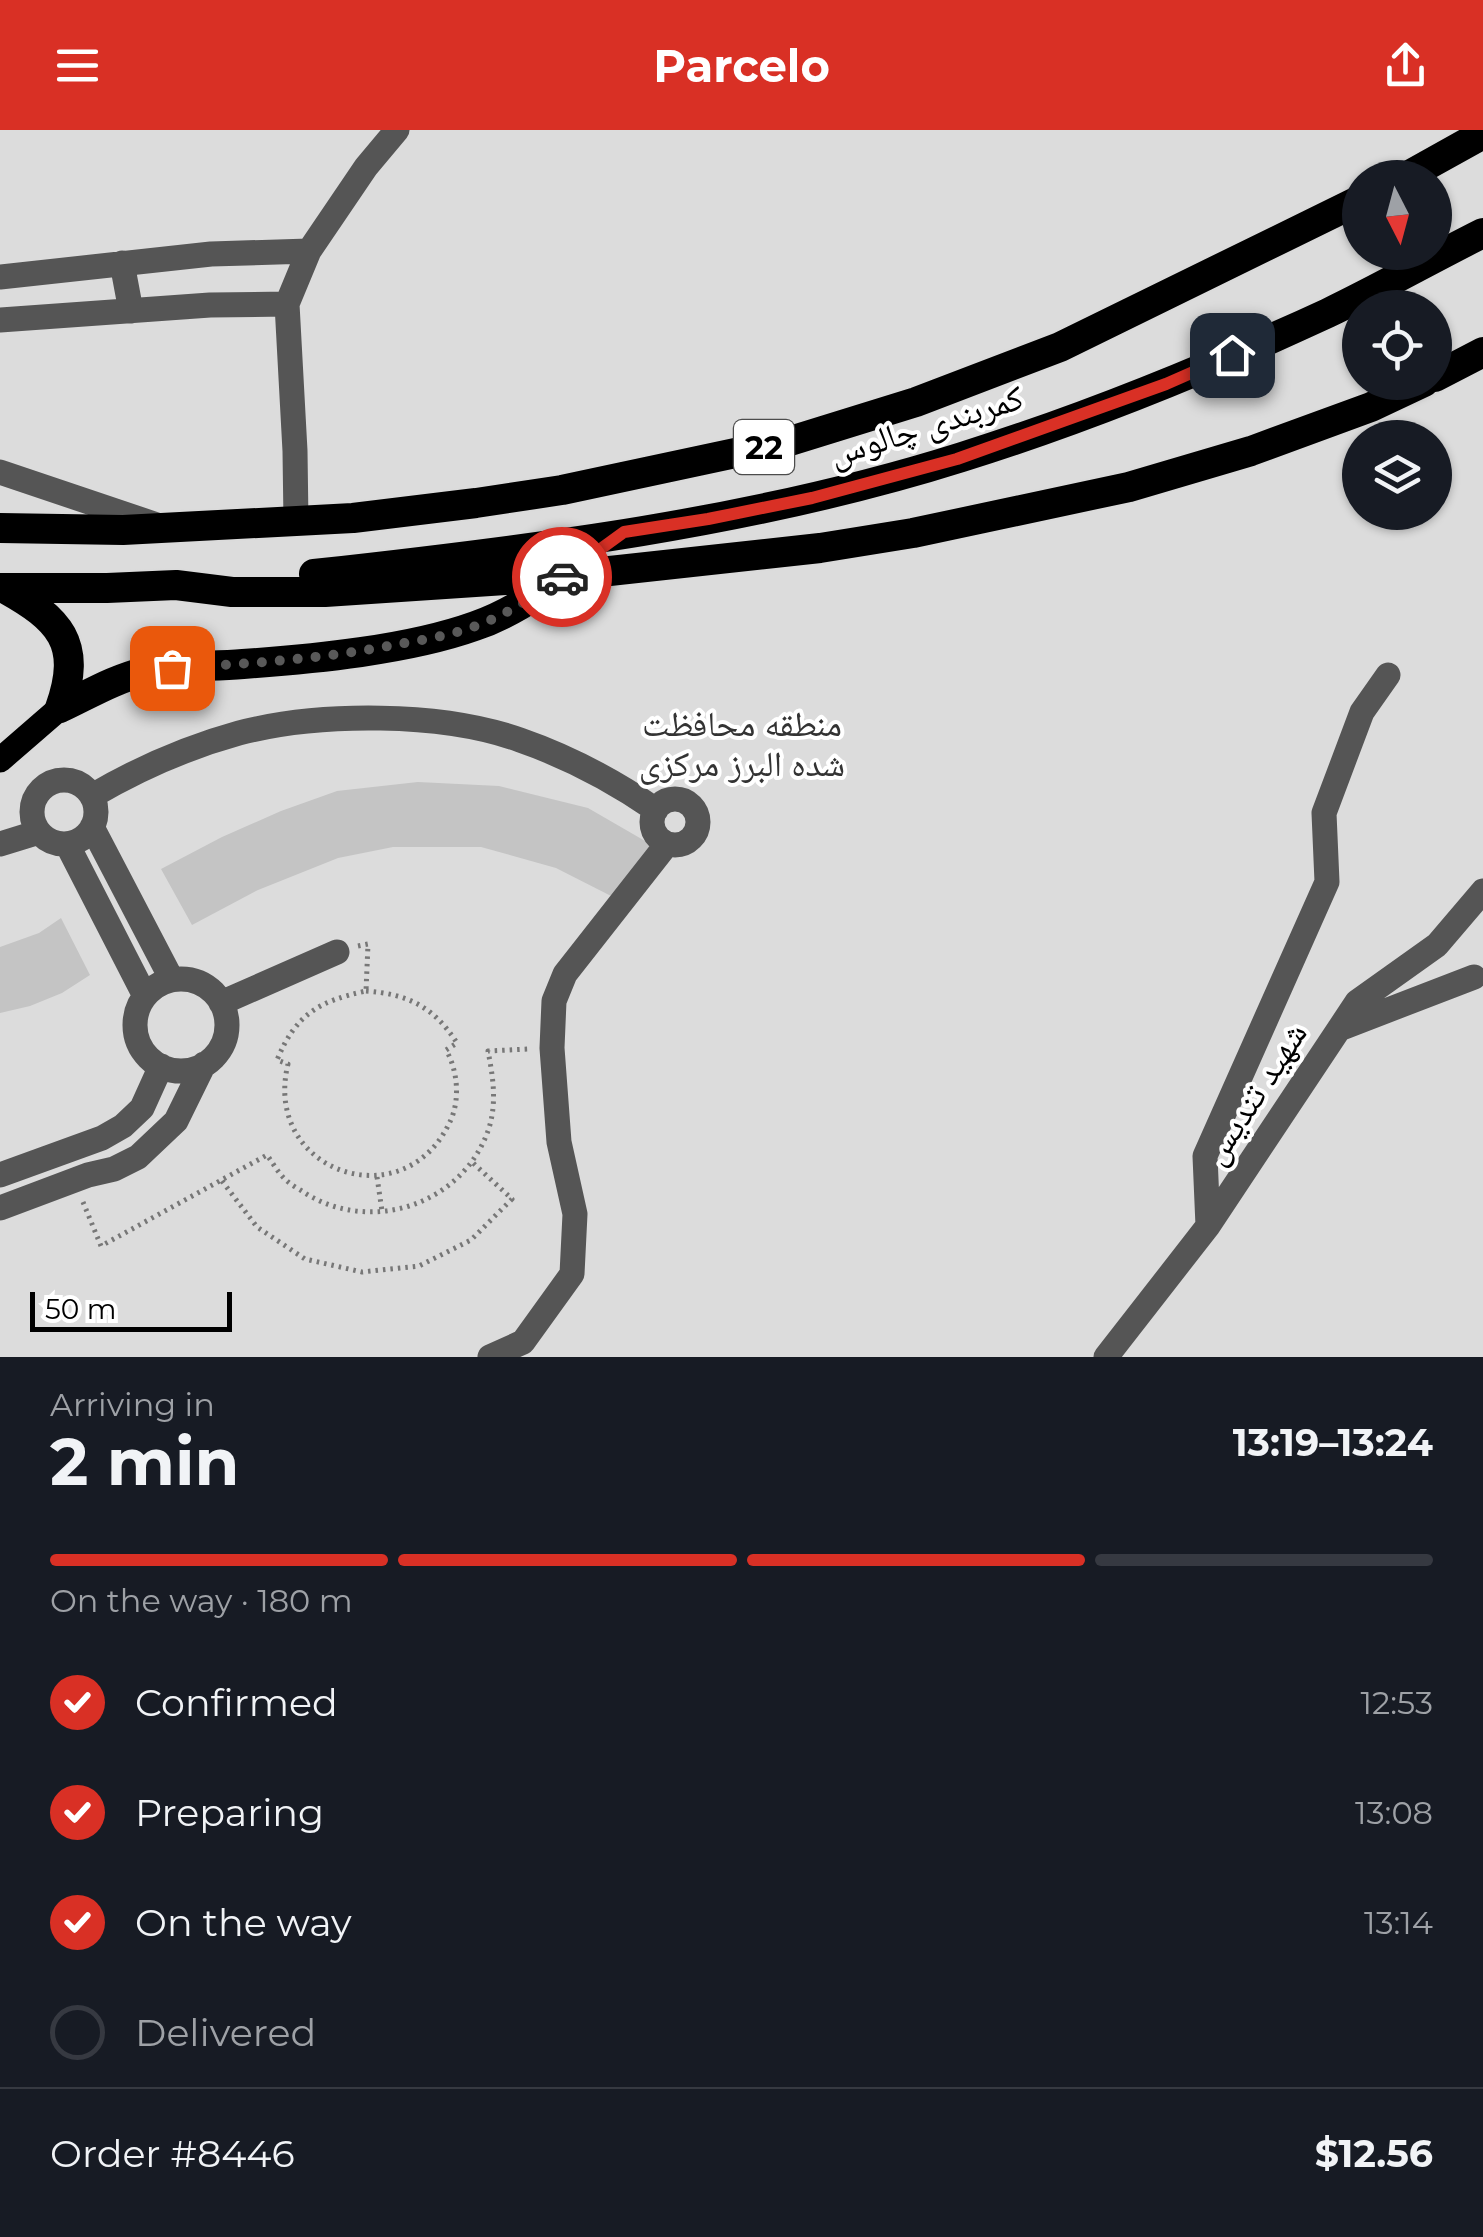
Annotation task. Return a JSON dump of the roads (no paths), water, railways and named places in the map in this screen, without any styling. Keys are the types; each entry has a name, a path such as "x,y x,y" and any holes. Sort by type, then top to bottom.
{"highway":[{"path":"1436,160 1483,134"},
{"name":"22","path":"0,528 123,530 371,516 544,492 787,442 916,402 1060,347 1342,209"},
{"name":"کمربندی چالوس","path":"176,586 378,567 708,519 812,498 957,459 1166,384 1330,312 1483,233"},
{"path":"1452,369 1483,352"},
{"path":"2,588 176,586 232,592 325,592 564,576 820,548 958,524 1129,487 1251,451 1386,400"},
{"path":"60,708 119,679 148,671 344,654 435,638 476,626 521,606 624,532"},
{"path":"2,588 35,605 51,618 62,635 70,660 70,682 60,708"}],"main road":[{"path":"0,760 60,708"}],"street":[{"path":"296,522 287,304 309,252 366,167 397,130"},
{"path":"0,277 212,254 309,252"},
{"path":"122,264 131,311"},
{"path":"0,320 210,305 287,304"},
{"path":"0,472 167,528"},
{"path":"1208,1226 1205,1156 1326,882 1324,813 1362,712 1388,675"},
{"path":"92,796 130,774 240,733 304,722 367,718 420,720 520,739 621,786 656,810"},
{"path":"66,780 76,782 92,796 96,817 92,826 77,841 56,844 33,823 38,793 45,786 66,780"},
{"path":"667,800 689,803 698,815 698,830 681,844 667,844 652,825 656,810 667,800"},
{"path":"92,826 172,980"},
{"path":"0,844 39,832"},
{"path":"67,844 145,996"},
{"path":"490,1357 523,1342 572,1274 575,1214 560,1142 552,1048 554,1001 565,974 667,844"},
{"name":"شهید تندیس","path":"1106,1357 1208,1226 1357,1002 1437,945 1483,891"},
{"path":"221,1002 337,952"},
{"path":"1339,1029 1474,978"},
{"path":"186,979 212,991 226,1016 223,1043 216,1055 190,1070 161,1066 150,1059 136,1035 138,1008 145,996 172,980 186,979"},
{"path":"0,1208 138,1157 176,1121 204,1064"},
{"path":"0,1175 102,1138 123,1126 142,1108 161,1066"}],"park label":[{"name":"منطقه محافظت شده البرز مرکزی","path":"742,743"}]}
